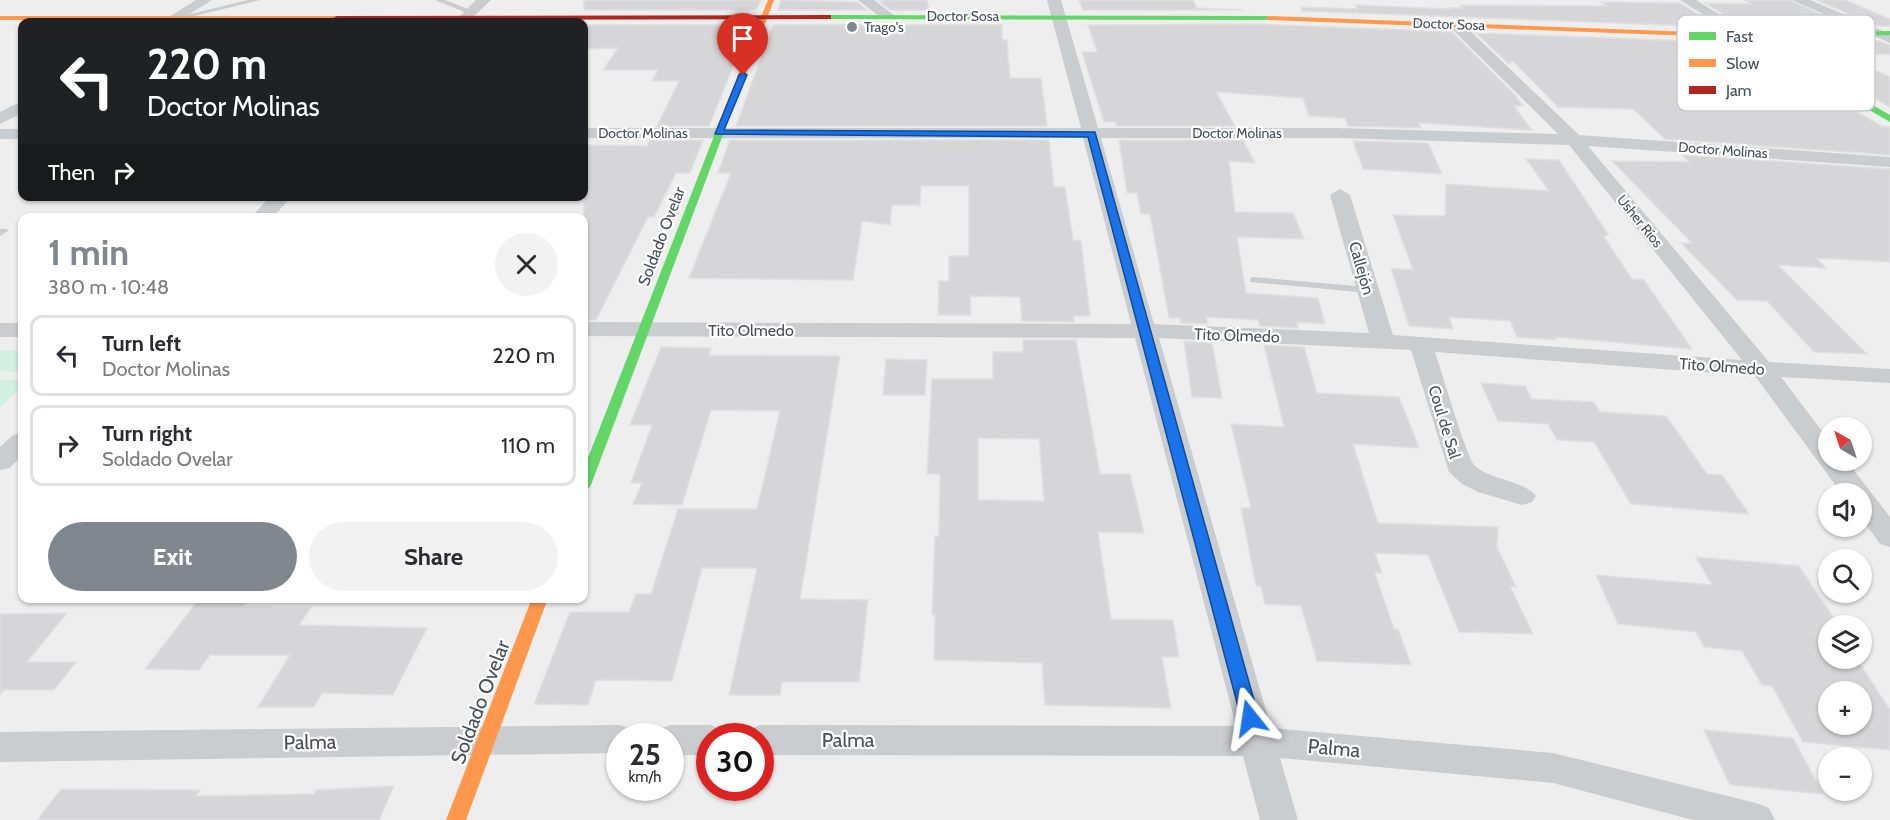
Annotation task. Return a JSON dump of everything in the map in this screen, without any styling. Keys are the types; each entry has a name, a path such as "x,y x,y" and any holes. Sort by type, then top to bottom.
{"street":[{"path":"176,18 205,0"},
{"path":"467,17 484,0"},
{"name":"Soldado Ovelar","path":"588,474 719,132 767,17 771,0"},
{"path":"865,0 888,16"},
{"path":"1687,0 1712,15"},
{"path":"1799,0 1837,15"},
{"path":"1056,8 1279,820"},
{"name":"Doctor Sosa","path":"369,18 888,16 1056,8 1677,33"},
{"name":"Usher Ríos","path":"1443,8 1456,25 1574,140 1762,369 1818,444"},
{"name":"Doctor Sosa","path":"0,18 18,18"},
{"path":"1883,33 1890,39"},
{"path":"0,118 18,108"},
{"path":"1875,110 1890,119"},
{"name":"Doctor Molinas","path":"588,133 1338,133 1574,140 1890,162"},
{"path":"0,134 18,134"},
{"name":"Callejón","path":"1341,195 1383,341"},
{"path":"265,213 278,201"},
{"name":"Tito Olmedo","path":"588,329 1146,332 1383,341 1762,369 1890,376"},
{"path":"0,330 18,330"},
{"name":"Coul de Sal","path":"1421,345 1459,466 1466,475 1483,485 1521,496"},
{"path":"0,462 18,445"},
{"path":"1839,471 1849,483"},
{"path":"1872,513 1890,537"},
{"name":"Soldado Ovelar","path":"456,820 538,603"},
{"name":"Palma","path":"0,747 606,739"},
{"name":"Palma","path":"774,740 1256,741 1553,768 1756,820"}],"lane":[{"path":"181,18 257,0"},
{"path":"438,0 467,17"},
{"path":"1254,280 1368,290"}],"green space":[{"path":"0,350 18,350 18,372 0,371"},
{"path":"18,379 18,390 0,407 0,380"}],"building":[{"path":"584,0 761,0 756,10 584,10"},
{"path":"781,0 857,2 867,10 778,10"},
{"path":"882,0 927,0 929,10 891,10 880,2"},
{"path":"1079,0 1193,0 1197,8 1244,10 1083,10"},
{"path":"1744,0 1790,0 1822,15 1724,15 1705,3 1752,4"},
{"path":"1816,0 1845,0 1890,19 1890,26 1875,25 1875,15 1851,15"},
{"path":"1601,2 1680,3 1699,15 1677,15 1677,25 1302,11 1301,7 1358,9 1356,5 1449,9 1463,8 1460,5 1606,6"},
{"path":"1255,24 1452,32 1515,95 1523,106 1514,106 1532,130 1419,123 1421,128 1348,126 1345,118 1309,116 1303,98 1216,92 1235,126 1116,126 1116,122 1104,122 1082,52 1097,52 1088,25"},
{"path":"588,25 750,25 709,126 657,126 679,81 652,81 658,70 603,70 618,48 588,49"},
{"path":"773,25 1002,25 1002,40 1007,40 1010,78 1041,78 1047,126 736,126"},
{"path":"1476,33 1677,41 1677,111 1856,111 1881,126 1890,127 1890,155 1665,139 1633,109 1558,107 1513,61 1509,64"},
{"path":"1875,41 1890,45 1890,54 1875,54"},
{"path":"1875,70 1890,77 1890,107 1875,99"},
{"path":"650,140 703,140 690,173 676,173 654,217 648,217 596,320 588,320 588,213 584,213 584,201 588,201 588,145 647,146"},
{"path":"730,140 1049,140 1054,187 1065,187 1073,240 1081,241 1090,316 1073,316 1074,322 1022,321 1020,297 970,296 971,315 938,315 939,281 949,281 949,256 969,256 969,186 921,186 920,205 892,205 890,225 862,221 853,280 689,278 731,173 718,173"},
{"path":"1119,140 1243,140 1255,163 1229,161 1235,212 1293,213 1304,239 1237,237 1246,293 1318,298 1325,324 1297,322 1298,328 1260,326 1258,320 1206,317 1208,324 1181,323 1180,318 1169,318 1150,214 1141,214 1137,193 1127,193"},
{"path":"1353,141 1428,143 1442,174 1363,169"},
{"path":"1682,155 1890,169 1890,262 1816,258 1826,268 1778,265 1867,354 1814,352 1767,301 1737,300 1681,243 1692,243 1612,161 1689,162"},
{"path":"1526,159 1559,160 1608,234 1604,237 1632,279 1644,280 1692,349 1555,337 1556,340 1517,337 1510,321 1449,317 1453,329 1409,326 1391,268 1413,270 1393,215 1445,216 1446,184 1549,191"},
{"path":"1023,340 1076,340 1100,474 1130,474 1144,533 1098,532 1111,619 1173,620 1179,657 1162,657 1171,708 1045,705 1042,663 934,660 935,615 932,615 935,536 939,536 940,474 927,474 932,379 993,379 993,352 1023,352","holes":["978,438 1039,439 1044,501 978,500"]},
{"path":"1184,341 1212,343 1222,398 1192,397"},
{"path":"1264,345 1304,347 1317,393 1399,397 1419,448 1353,444 1378,523 1498,527 1497,547 1516,587 1510,586 1533,634 1459,632 1428,555 1375,553 1382,573 1375,573 1394,629 1398,629 1411,665 1317,661 1301,606 1265,604 1261,586 1256,586 1241,508 1251,508 1231,424 1284,427"},
{"path":"661,347 711,348 709,355 840,356 800,599 868,600 859,682 782,682 780,695 729,695 757,568 702,568 672,681 596,680 588,705 534,704 570,612 629,612 636,594 651,594 678,509 757,509 780,411 711,410 682,505 633,504 642,483 631,483 652,425 630,425"},
{"path":"886,359 927,360 925,395 883,395"},
{"path":"1481,383 1525,386 1532,399 1594,402 1600,412 1666,416 1707,474 1722,475 1749,514 1631,504 1594,442 1557,440 1548,424 1498,421"},
{"path":"1696,557 1799,566 1818,594 1818,603 1824,603 1832,615 1818,615 1818,669 1863,669 1871,681 1818,681 1818,735 1872,735 1872,682 1890,710 1890,750 1803,742 1772,686 1762,685 1742,651 1704,647 1696,632 1618,624 1596,575 1712,585"},
{"path":"196,603 311,607 299,625 427,628 393,695 322,693 314,707 258,707 290,655 210,655 199,670 145,669"},
{"path":"67,613 27,662 76,662 54,690 4,690 0,695 0,614"},
{"path":"1704,730 1793,738 1818,785 1818,794 1730,785"},
{"path":"394,786 379,820 37,820 61,789 200,790 196,796 314,794 316,790"}],"traffic: fast":[{"path":"828,17 1270,18"},
{"path":"1875,33 1890,33"},
{"path":"588,475 729,108"},
{"path":"1875,110 1890,119"}],"traffic: slow":[{"path":"729,108 771,0"},
{"path":"0,18 337,18"},
{"path":"1270,18 1677,33"},
{"path":"456,820 538,603"}],"traffic: jam":[{"path":"337,18 828,17"}],"place":[{"name":"Trago's","path":"852,27"}],"route":[{"path":"743,75 719,132 1092,134 1250,718"}]}
